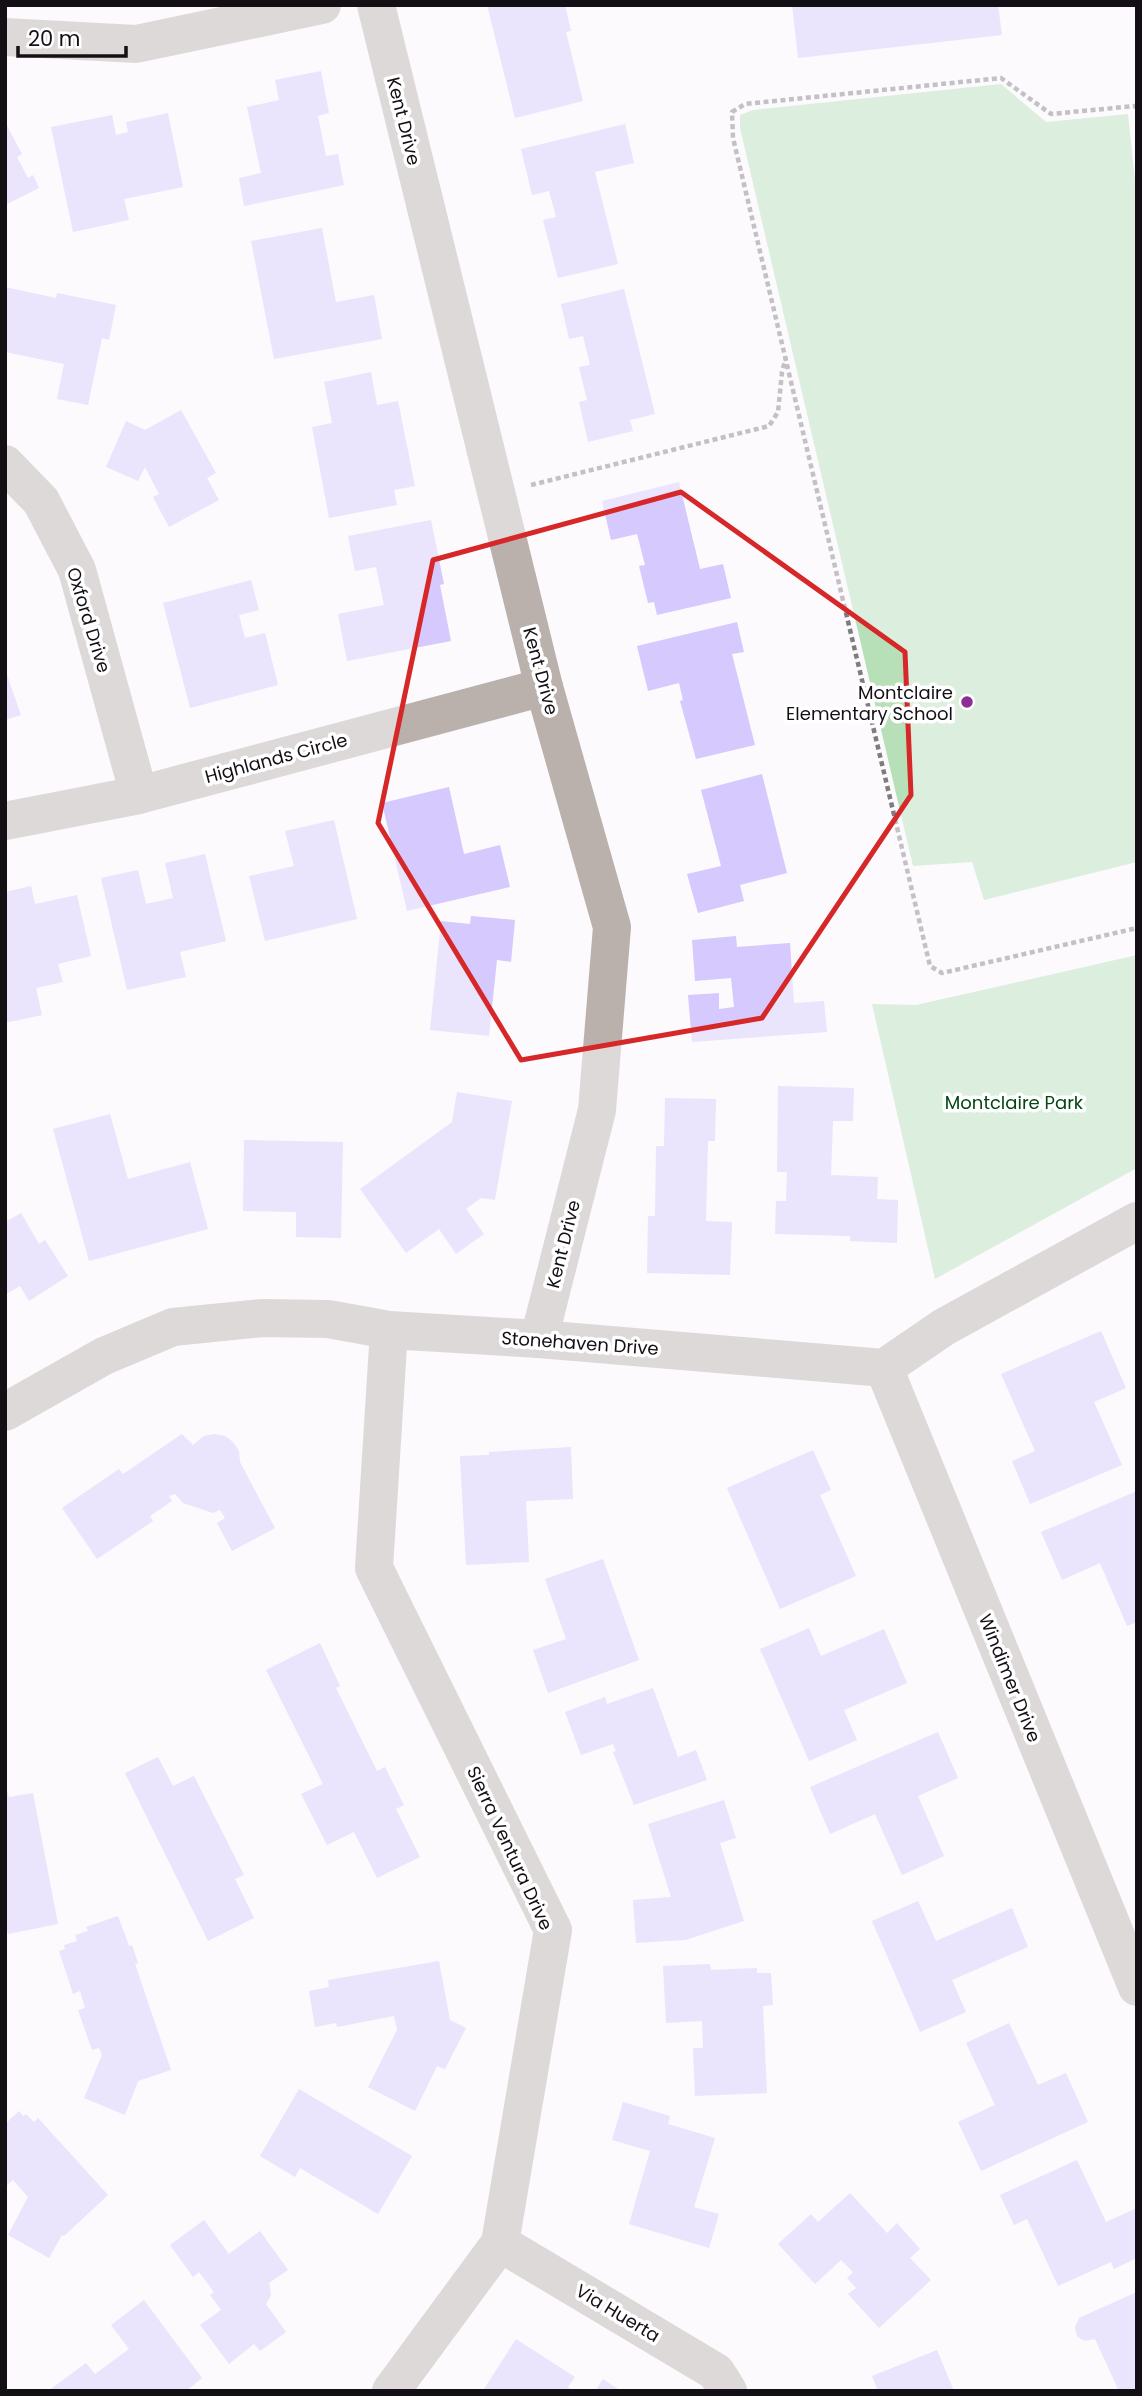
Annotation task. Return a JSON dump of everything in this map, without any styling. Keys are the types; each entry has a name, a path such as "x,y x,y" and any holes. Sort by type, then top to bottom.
{"street":[{"path":"5,37 136,44 322,5"},
{"name":"Kent Drive","path":"376,5 544,687 612,927 597,1110 539,1339"},
{"name":"Oxford Drive","path":"5,464 41,501 77,570 139,794"},
{"name":"Highlands Circle","path":"5,821 139,794 544,687"},
{"path":"884,1368 944,1327 1137,1221"},
{"name":"Stonehaven Drive","path":"5,1412 104,1356 173,1327 262,1318 328,1319 389,1330 539,1339 884,1368"},
{"name":"Sierra Ventura Drive","path":"389,1330 374,1568 553,1930 500,2243 391,2391"},
{"name":"Windimer Drive","path":"884,1368 1137,1987"},
{"name":"Via Huerta","path":"500,2243 716,2372 728,2391"}],"path":[{"path":"1137,108 1135,106 1051,114 1001,78 745,104 732,112 733,138 930,966 942,973 1137,928"},
{"path":"496,493 769,426 778,411 786,357"}],"highlighted area":[{"path":"681,492 905,652 911,795 762,1018 521,1060 378,823 433,560"}],"green space":[{"name":"Montclaire Elementary School","path":"1001,84 1046,122 1128,114 1137,199 1137,862 984,900 972,862 913,866 740,128 740,115 753,110"},
{"name":"Montclaire Park","path":"1137,955 1137,1168 935,1279 872,1004 916,1005"}],"building":[{"path":"487,5 565,5 571,31 566,32 583,101 515,118"},
{"path":"792,5 998,5 1002,35 798,58"},
{"path":"321,71 329,113 318,116 326,156 338,154 344,185 244,206 239,178 261,173 247,107 279,100 275,80"},
{"path":"168,113 183,187 124,199 129,220 73,232 51,127 112,115 116,135 128,132 126,122"},
{"path":"5,122 22,154 17,157 28,178 33,175 39,188 5,205"},
{"path":"625,124 634,163 595,172 618,264 558,278 543,220 556,217 549,191 532,195 521,149"},
{"path":"322,228 336,302 374,295 382,339 274,359 251,241"},
{"path":"5,287 56,298 57,293 116,305 109,340 102,338 88,405 57,399 64,364 5,352"},
{"path":"624,289 655,414 630,420 633,431 588,442 579,402 587,400 579,367 590,365 583,336 569,339 561,304"},
{"path":"371,372 377,405 398,401 415,486 394,490 397,505 329,518 312,427 332,423 324,382"},
{"path":"181,410 216,473 207,478 219,500 169,527 153,497 159,494 145,467 138,481 106,467 126,421 145,430"},
{"path":"679,482 700,569 723,564 731,598 657,615 654,602 648,603 639,566 645,565 637,534 611,540 602,501"},
{"path":"431,520 444,584 440,585 451,641 347,661 338,614 384,605 376,567 355,571 348,536"},
{"path":"251,580 259,610 239,615 245,638 265,633 278,685 190,708 163,603"},
{"path":"737,622 744,652 732,654 755,745 696,759 680,701 683,700 679,683 648,691 637,646"},
{"path":"5,669 21,715 5,720"},
{"path":"762,774 787,873 740,885 744,901 698,913 687,874 721,866 701,790"},
{"path":"449,787 464,854 500,845 510,887 407,911 382,803"},
{"path":"334,820 357,919 265,941 249,876 294,866 285,831"},
{"path":"205,854 226,941 180,952 186,977 127,990 101,878 138,870 146,904 173,898 165,863"},
{"path":"31,886 35,904 77,895 91,956 58,964 63,982 36,988 42,1015 5,1023 5,892"},
{"path":"471,916 515,920 511,962 497,960 489,1036 430,1030 441,921 470,924"},
{"path":"736,936 737,947 790,943 794,1003 824,1001 827,1032 692,1042 688,995 719,993 719,1009 734,1007 731,978 695,981 692,940"},
{"path":"778,1086 854,1088 853,1121 833,1121 831,1175 878,1177 877,1199 898,1200 897,1243 850,1241 850,1236 775,1234 776,1201 786,1201 787,1172 777,1172"},
{"path":"457,1092 512,1101 495,1200 481,1198 466,1209 484,1234 456,1254 439,1229 406,1253 360,1189 452,1122"},
{"path":"665,1098 716,1099 715,1141 708,1141 706,1221 732,1222 730,1275 647,1273 648,1216 655,1216 656,1146 664,1146"},
{"path":"110,1114 128,1179 190,1162 208,1229 89,1261 53,1129"},
{"path":"244,1140 343,1142 341,1238 296,1237 296,1212 243,1211"},
{"path":"21,1213 39,1244 45,1240 68,1276 29,1301 20,1286 5,1295 5,1222"},
{"path":"1101,1331 1126,1388 1094,1402 1122,1465 1030,1504 1012,1461 1035,1451 1001,1374"},
{"path":"182,1434 193,1445 204,1436 214,1434 225,1436 233,1442 239,1451 240,1462 275,1528 232,1551 217,1523 225,1518 220,1510 213,1513 183,1503 175,1494 169,1496 172,1501 150,1516 153,1521 97,1559 62,1508 119,1469 123,1474"},
{"path":"571,1447 573,1499 526,1501 529,1562 466,1565 460,1456"},
{"path":"813,1450 831,1490 820,1495 856,1576 780,1609 727,1488"},
{"path":"1137,1491 1137,1622 1127,1626 1100,1563 1062,1580 1041,1532"},
{"path":"603,1559 639,1660 548,1693 533,1650 566,1639 545,1579"},
{"path":"809,1628 821,1656 884,1629 907,1683 844,1710 857,1740 809,1761 760,1649"},
{"path":"320,1643 340,1686 336,1688 377,1771 385,1767 404,1805 396,1809 420,1857 377,1878 354,1832 327,1845 301,1794 323,1784 266,1670"},
{"path":"653,1688 678,1757 696,1750 707,1780 634,1805 613,1752 616,1751 613,1744 581,1755 565,1712 605,1697 607,1704"},
{"path":"938,1732 958,1778 918,1796 944,1856 902,1875 875,1814 830,1834 810,1787"},
{"path":"158,1757 173,1786 194,1776 244,1875 235,1879 254,1918 208,1941 125,1773"},
{"path":"5,1786 9,1797 33,1793 58,1924 8,1934 5,1921"},
{"path":"724,1800 736,1838 720,1843 744,1921 685,1940 636,1943 633,1900 671,1897 648,1824"},
{"path":"918,1901 936,1941 1012,1908 1028,1947 952,1980 966,2012 920,2032 872,1921"},
{"path":"118,1916 129,1946 132,1945 138,1963 135,1964 171,2070 138,2081 125,2115 84,2098 102,2055 99,2048 92,2050 78,2010 85,2008 80,1991 73,1994 59,1951 65,1949 64,1945 77,1941 75,1935 88,1931 86,1927"},
{"path":"439,1961 450,2020 466,2028 445,2069 437,2066 415,2111 368,2087 397,2030 394,2016 337,2027 336,2023 315,2027 309,1991 329,1987 328,1980"},
{"path":"710,1964 711,1970 757,1968 757,1973 771,1973 773,2005 763,2006 767,2093 695,2096 693,2048 703,2048 702,2021 666,2023 663,1966"},
{"path":"1009,2023 1038,2085 1066,2073 1088,2122 981,2171 958,2122 995,2105 966,2043"},
{"path":"299,2089 412,2156 378,2214 300,2168 295,2177 260,2156"},
{"path":"623,2102 670,2116 668,2124 715,2138 694,2207 719,2214 709,2248 629,2224 650,2151 612,2140"},
{"path":"19,2111 34,2122 38,2118 108,2195 62,2235 49,2258 8,2235 28,2197 13,2180 5,2187 5,2124"},
{"path":"1077,2160 1106,2222 1137,2208 1137,2258 1114,2269 1111,2262 1058,2286 1027,2219 1014,2225 1000,2195"},
{"path":"850,2193 887,2233 897,2223 920,2249 910,2258 931,2280 879,2328 848,2294 856,2288 847,2278 853,2272 841,2260 815,2284 778,2244 811,2214 818,2222"},
{"path":"204,2220 229,2254 260,2231 288,2270 269,2283 271,2295 266,2304 286,2332 260,2351 254,2344 229,2364 200,2325 221,2310 210,2295 214,2292 199,2272 193,2277 170,2245"},
{"path":"1137,2292 1137,2391 1119,2391 1095,2339 1081,2339 1077,2336 1075,2327 1079,2318"},
{"path":"144,2300 202,2378 186,2391 48,2391 86,2363 95,2374 129,2349 111,2325"},
{"path":"516,2339 575,2377 568,2387 573,2391 484,2389"},
{"path":"937,2350 954,2391 878,2391 872,2376"},
{"path":"603,2379 621,2391 595,2391"}],"place":[{"name":"Montclaire Elementary School","path":"967,702"}]}
